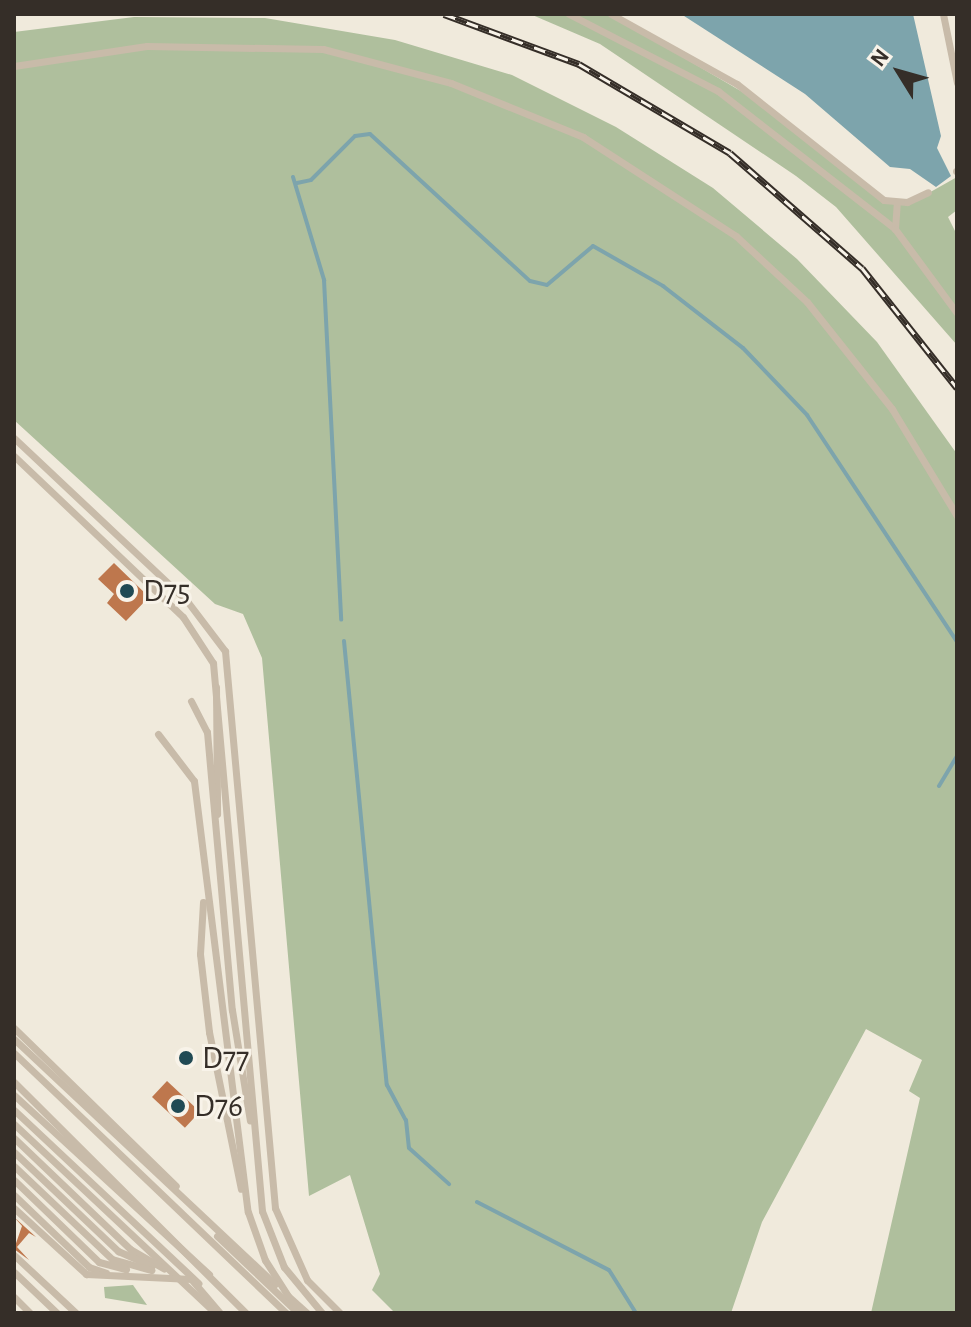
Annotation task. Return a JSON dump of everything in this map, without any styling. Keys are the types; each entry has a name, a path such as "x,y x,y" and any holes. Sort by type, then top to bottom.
{"lane":[{"path":"569,14 718,91 895,229 957,313"},
{"path":"611,14 737,84 897,203"},
{"path":"943,14 957,83"},
{"path":"14,66 147,46 323,49 481,93 583,137 736,236 807,302 892,409 957,516"},
{"path":"897,203 928,192"},
{"path":"895,229 897,203"},
{"path":"14,438 187,601 225,651 275,1208 307,1280 340,1313"},
{"path":"14,456 183,617 206,647 217,678 257,1163"},
{"path":"215,828 217,678"},
{"path":"191,701 207,732 232,1010 257,1163 275,1249 322,1313"},
{"path":"158,734 194,781 204,892 200,954 225,1133 265,1260 288,1296"},
{"path":"14,1028 156,1162 195,1210"},
{"path":"14,1039 307,1313"},
{"path":"14,1039 298,1313"},
{"path":"14,1053 286,1313"},
{"path":"14,1082 221,1281 246,1313"},
{"path":"14,1095 184,1258 221,1281"},
{"path":"14,1110 198,1283"},
{"path":"14,1124 217,1313"},
{"path":"14,1138 130,1249 176,1275"},
{"path":"14,1152 118,1251 198,1283"},
{"path":"14,1166 112,1259 176,1275"},
{"path":"14,1180 99,1262 176,1275"},
{"path":"14,1195 96,1272 176,1275"},
{"path":"14,1208 86,1274 176,1275"},
{"path":"14,1255 76,1313"},
{"path":"184,1258 217,1313"},
{"path":"14,1272 57,1313"},
{"path":"14,1297 30,1313"}],"green space":[{"path":"530,14 609,14 763,104 886,200 911,203 957,177 957,210 948,217 957,235 957,345 836,207 796,176 600,44"},
{"path":"134,17 265,18 395,40 512,75 616,127 713,188 797,259 877,342 957,454 957,1313 871,1313 920,1098 909,1091 922,1060 866,1029 762,1222 731,1313 395,1313 372,1290 380,1274 350,1175 309,1196 262,658 243,614 215,604 14,420 14,32"},
{"path":"133,1285 147,1305 105,1298 104,1287"}],"water":[{"path":"681,14 913,14 941,136 937,148 951,176 936,187 910,169 890,167 805,94"}],"building":[{"name":"D75","path":"114,563 149,597 126,621 107,603 114,594 98,579"},
{"name":"D76","path":"167,1081 200,1112 185,1128 152,1097"},
{"path":"14,1217 36,1237 29,1233 17,1247 29,1260 14,1249 22,1226"}],"waterway":[{"path":"297,183 311,180 355,136 370,134 530,281 547,285 593,246 663,286 743,348 807,415 957,642"},
{"path":"293,177 324,280 341,620"},
{"path":"344,641 387,1085 406,1120 409,1148 449,1184"},
{"path":"939,786 957,756"},
{"path":"477,1202 609,1270 636,1313"}],"railway":[{"path":"444,14 579,64 730,153 862,268 957,388"}],"place":[{"name":"D75","path":"127,591"},
{"name":"D77","path":"186,1058"},
{"name":"D76","path":"178,1106"}]}
